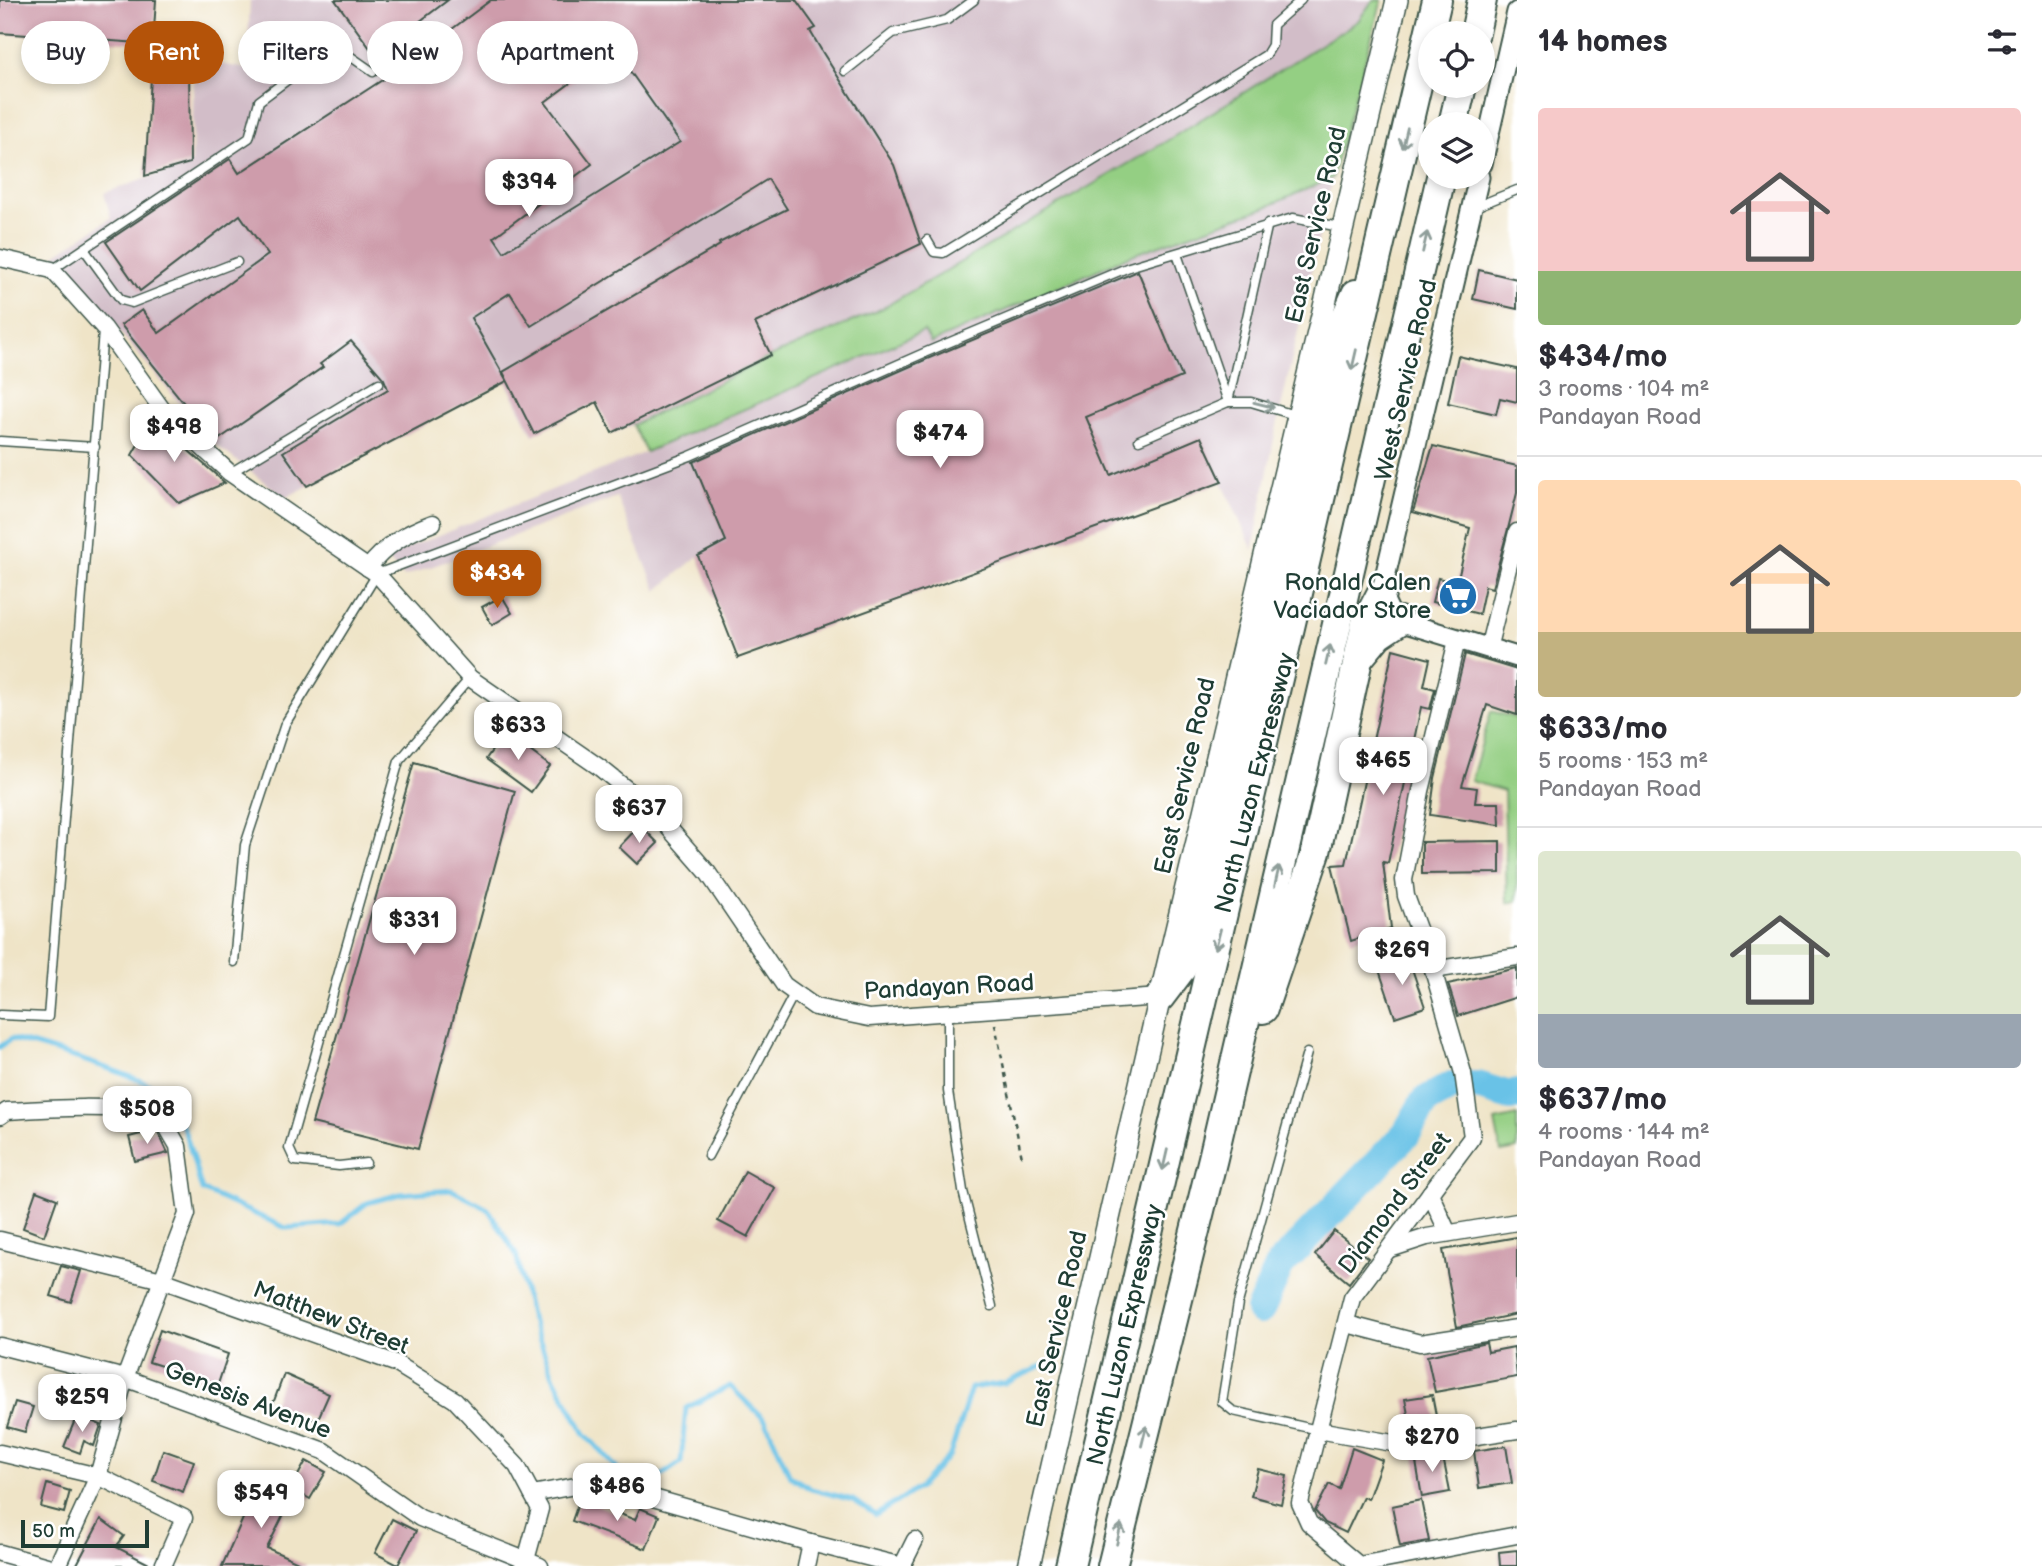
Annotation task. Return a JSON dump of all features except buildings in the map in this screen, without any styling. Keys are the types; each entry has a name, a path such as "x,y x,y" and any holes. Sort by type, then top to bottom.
{"highway":[{"name":"North Luzon Expressway","path":"1070,1566 1437,0"},
{"path":"1478,21 1482,0"},
{"name":"North Luzon Expressway","path":"1112,1566 1213,1158 1438,189"},
{"path":"1160,998 1182,968 1190,942 1331,351 1384,231"},
{"path":"1213,1158 1316,852 1366,624 1381,594"},
{"path":"1359,658 1378,635 1399,621"}],"main road":[{"name":"East Service Road","path":"1030,1566 1160,998 1397,0"}],"street":[{"path":"1494,112 1517,12"},
{"name":"West Service Road","path":"1381,594 1476,189"},
{"path":"0,258 52,270"},
{"name":"Pandayan Road","path":"52,270 104,328 164,412 230,473 372,571 470,678 599,767 655,812 708,873 784,985 815,1007 869,1018 1160,998"},
{"path":"372,571 380,552 406,533 433,523"},
{"path":"1489,649 1512,569 1517,532"},
{"path":"1381,594 1390,612 1399,621 1517,657"},
{"name":"Diamond Street","path":"1359,1566 1309,1523 1300,1503 1352,1298 1472,1138 1463,1073 1433,970 1406,896 1404,880 1421,791 1457,640"},
{"path":"1433,970 1517,957"},
{"path":"0,1116 7,1111 61,1107 129,1108 159,1113 178,1146 187,1214 125,1378 98,1476 57,1566"},
{"path":"1430,1193 1448,1233"},
{"path":"1390,1248 1448,1233 1517,1222"},
{"name":"Matthew Street","path":"0,1240 162,1280 395,1363 455,1400 517,1466 540,1509 533,1563"},
{"path":"1346,1324 1420,1343 1517,1328"},
{"name":"Genesis Avenue","path":"0,1346 125,1378 324,1451 420,1518 499,1558 533,1563"},
{"path":"1318,1430 1410,1446 1517,1430"},
{"path":"0,1453 98,1476 184,1518 163,1566"},
{"path":"532,1494 597,1482 902,1566 915,1540"},
{"path":"1359,1566 1517,1535"},
{"path":"806,1566 811,1543"},
{"path":"0,1553 47,1566"}],"lane":[{"path":"845,71 893,33 947,20 974,0"},
{"path":"927,240 934,253 943,253 1266,55 1272,45 1273,25 1301,0"},
{"path":"52,270 249,138 259,101 334,45 367,68"},
{"path":"1472,208 1517,190"},
{"path":"234,962 244,845 285,724 372,571 690,456 923,353 1116,273 1268,223 1293,218 1343,228"},
{"path":"1228,402 1268,223"},
{"path":"84,249 121,300 132,303 237,262"},
{"path":"1177,254 1228,402"},
{"path":"0,1015 48,1017 104,328"},
{"path":"230,473 379,383"},
{"path":"1139,440 1228,402 1251,402 1298,416"},
{"path":"0,441 95,447"},
{"path":"366,1163 340,1166 295,1161 289,1148 400,761 470,678"},
{"path":"708,1156 794,992"},
{"path":"948,1012 948,1091 963,1191 992,1306"},
{"path":"1307,1053 1238,1303 1222,1402 1233,1411 1318,1430"}],"path":[{"path":"992,1009 1022,1158"}],"shaded area":[{"path":"250,0 1373,0 1358,21 1165,142 881,309 772,356 633,425 612,434 597,403 533,435 506,382 285,498 212,442 55,255 111,218 104,193 192,163 194,84 224,84 224,65 238,67 238,84 353,84 353,21 249,21"},
{"path":"1332,178 1273,444 1253,550 1222,482 738,658 698,556 657,591 617,497 404,577 385,557 646,452 925,331 931,343 1129,256 1264,208"}],"green space":[{"path":"1373,0 1382,0 1332,178 1264,208 1129,256 931,343 924,331 646,452 633,425 772,356 881,309 1165,142 1358,21"},
{"path":"1491,711 1517,718 1517,901 1507,903 1504,791 1471,781"},
{"path":"1517,1116 1517,1149 1501,1152 1495,1121"}],"waterway":[{"path":"0,1047 11,1039 92,1063 155,1088 164,1094 178,1115 202,1190 286,1228 340,1224 367,1203 400,1194 452,1190 488,1209 516,1254 530,1315 554,1378 585,1434 623,1475 655,1480 681,1462 686,1408 730,1386 765,1420 790,1476 811,1489 853,1500 876,1515 920,1487 950,1455 971,1388 1005,1383 1051,1362"},
{"path":"1260,1310 1280,1265 1406,1134 1425,1101 1452,1086 1477,1086 1510,1096 1517,1094"}],"place":[{"name":"Ronald Calen Vaciador Store","path":"1458,596"}]}
